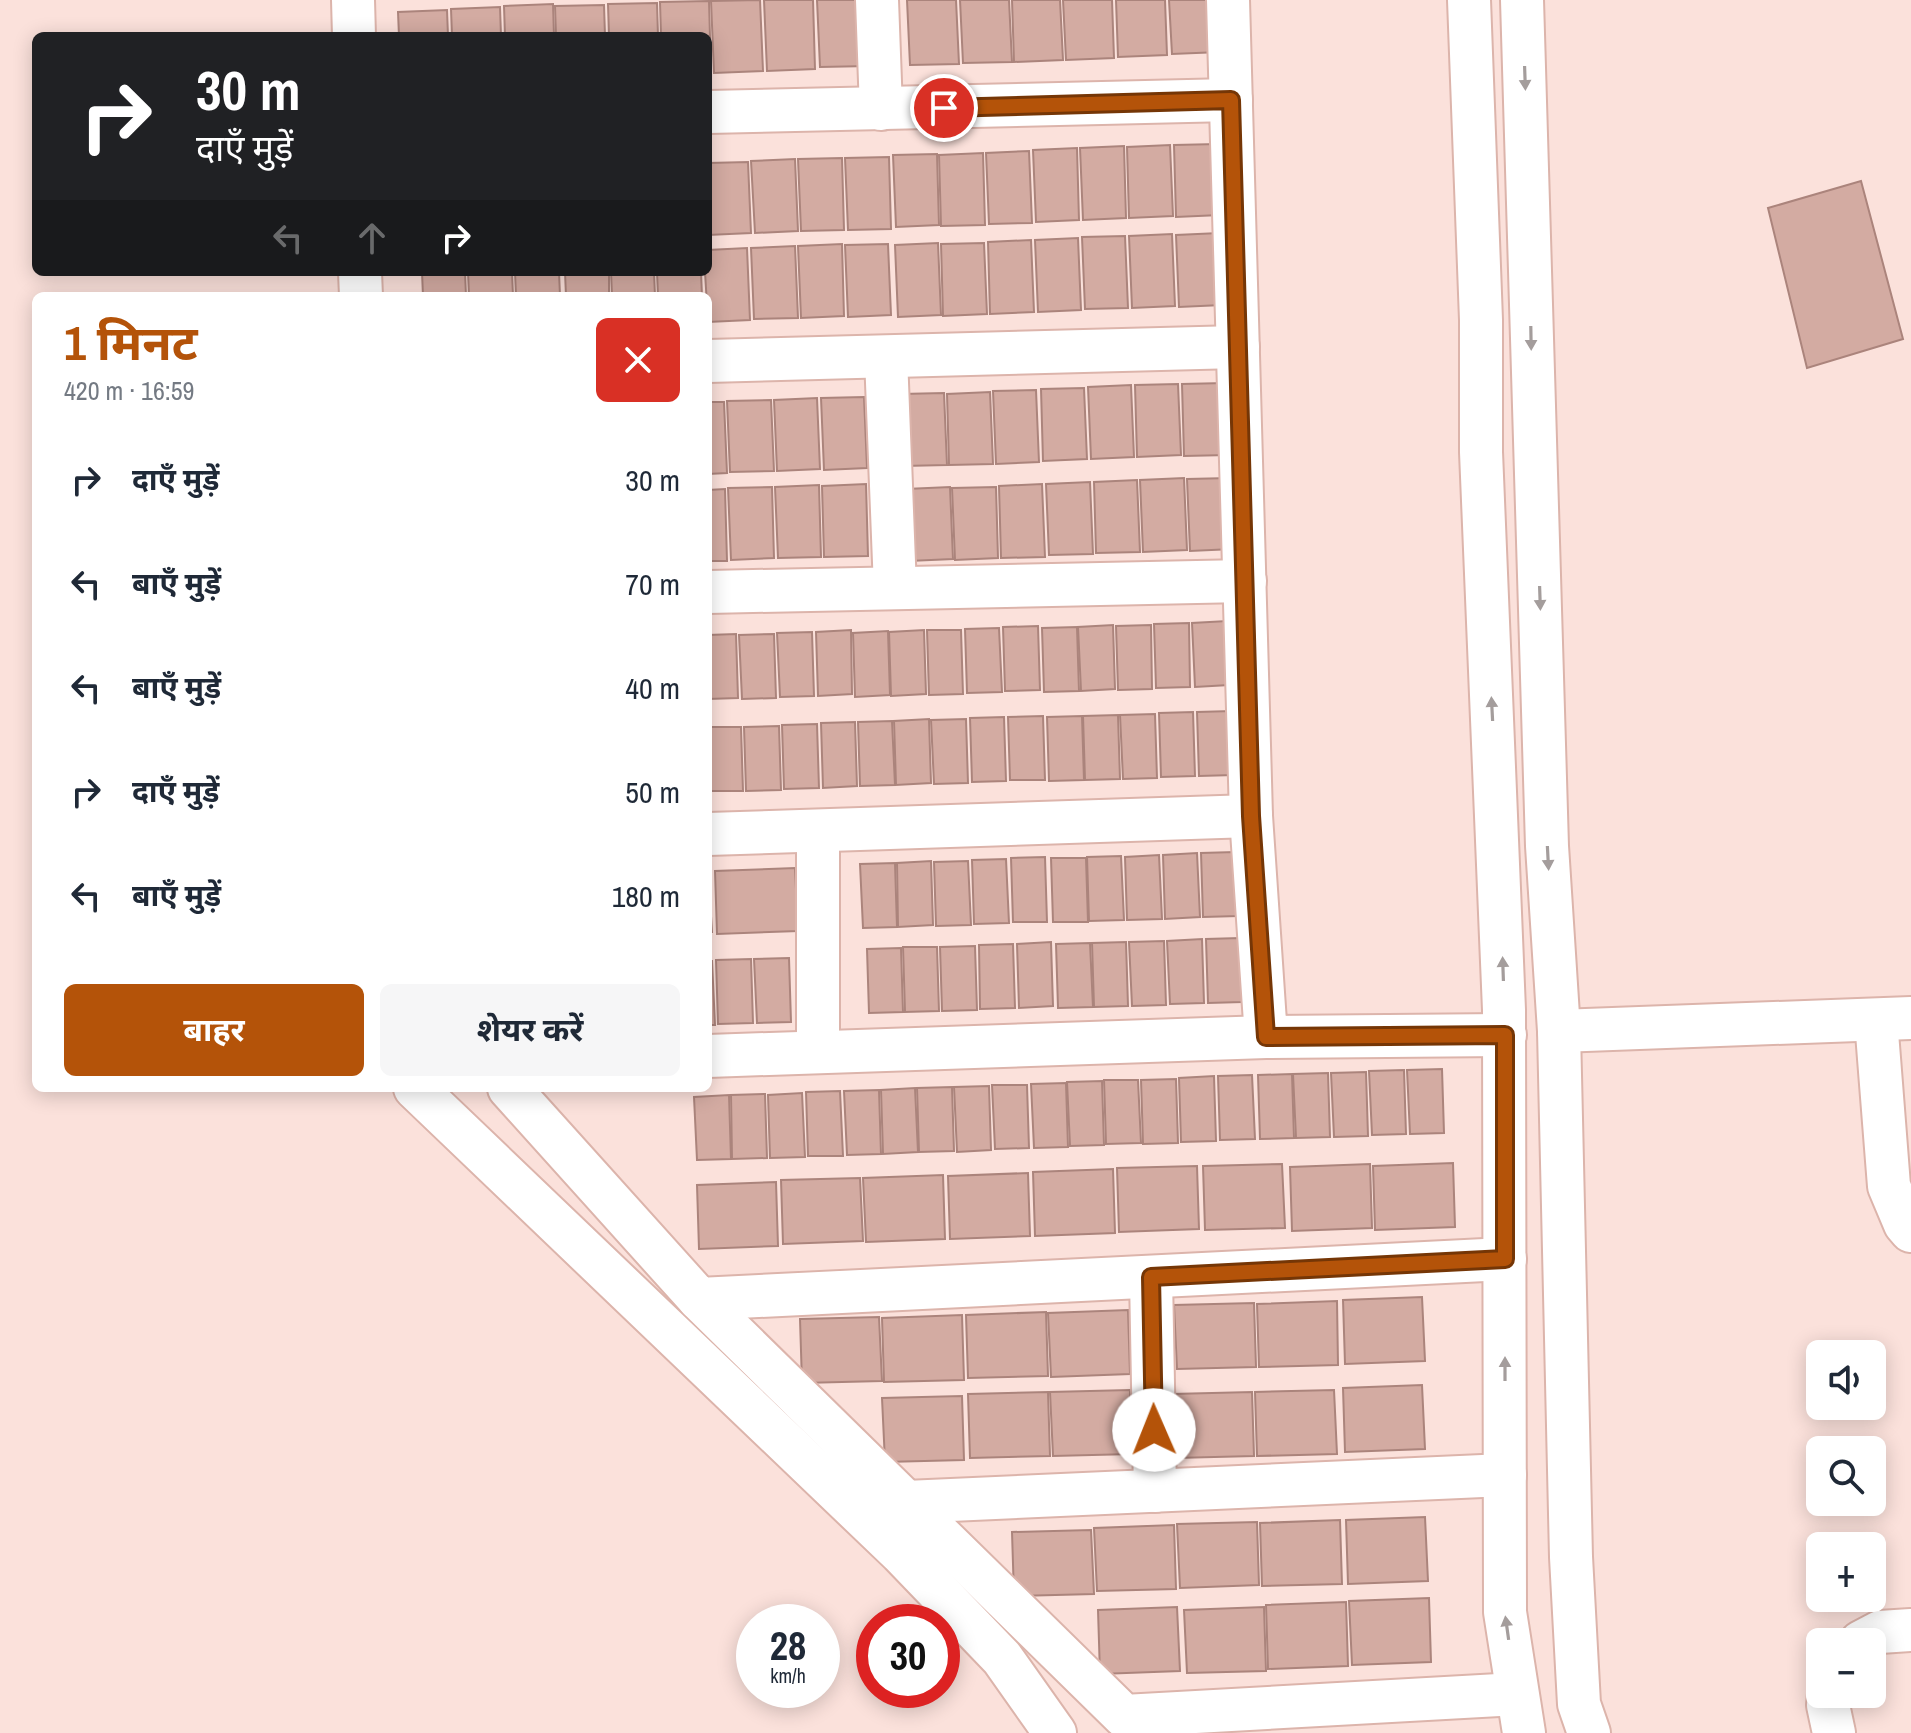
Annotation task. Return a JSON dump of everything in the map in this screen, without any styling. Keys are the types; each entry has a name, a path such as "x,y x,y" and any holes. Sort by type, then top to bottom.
{"street":[{"path":"353,0 354,32"},
{"path":"877,0 881,109"},
{"path":"1228,0 1251,816 1266,1037"},
{"path":"513,1092 699,1299 1124,1716 1520,1714 1505,1612 1505,1035 1481,452 1481,320 1469,0"},
{"path":"1522,0 1547,846 1559,1031 1571,1557 1579,1704 1589,1733"},
{"path":"712,112 1231,100"},
{"path":"712,361 1238,347"},
{"path":"886,357 895,588"},
{"path":"712,592 1245,581"},
{"path":"712,834 1251,816"},
{"path":"818,831 818,1052"},
{"path":"1559,1031 1894,1019 1889,1186 1911,1231"},
{"path":"712,1056 1266,1037 1505,1035"},
{"path":"419,1092 901,1553 1002,1658 1055,1733"},
{"path":"699,1299 1505,1259"},
{"path":"1151,1277 1155,1491"},
{"path":"906,1502 1505,1475"},
{"path":"1886,1632 1911,1630"},
{"path":"1829,1708 1834,1733"}],"building":[{"path":"760,0 763,71 714,73 711,1"},
{"path":"764,0 813,0 815,69 767,71"},
{"path":"817,0 866,0 869,66 820,67"},
{"path":"907,0 956,0 959,64 910,65"},
{"path":"960,0 1009,0 1012,62 963,63"},
{"path":"1012,0 1060,0 1063,60 1014,62"},
{"path":"1063,0 1112,0 1114,58 1066,60"},
{"path":"1116,0 1165,0 1167,55 1118,57"},
{"path":"1169,0 1218,0 1220,52 1172,54"},
{"path":"709,1 710,32 661,32 660,2"},
{"path":"657,3 658,32 609,32 608,4"},
{"path":"553,4 554,32 505,32 504,6"},
{"path":"604,5 605,32 556,32 555,6"},
{"path":"500,7 501,32 452,32 451,9"},
{"path":"447,10 448,32 399,32 398,12"},
{"path":"1218,144 1220,215 1176,217 1174,145"},
{"path":"1170,145 1173,216 1129,218 1127,147"},
{"path":"1124,146 1126,218 1083,220 1080,148"},
{"path":"1077,148 1079,220 1036,222 1033,150"},
{"path":"1029,151 1032,223 989,224 986,153"},
{"path":"983,153 985,225 941,226 939,155"},
{"path":"937,154 939,225 896,227 893,155"},
{"path":"889,157 891,229 848,230 845,158"},
{"path":"842,158 844,230 801,231 798,159"},
{"path":"795,159 798,231 755,233 751,161"},
{"path":"748,162 751,233 712,235 712,163"},
{"path":"1861,181 1903,339 1807,368 1768,208"},
{"path":"1219,233 1222,305 1179,307 1176,235"},
{"path":"1172,234 1175,306 1132,308 1129,236"},
{"path":"1125,236 1128,308 1085,309 1082,237"},
{"path":"1078,238 1081,310 1038,312 1035,240"},
{"path":"1031,240 1034,312 990,314 988,242"},
{"path":"938,243 941,315 898,317 895,245"},
{"path":"984,243 987,314 943,316 941,244"},
{"path":"842,244 844,316 801,318 798,246"},
{"path":"888,244 891,315 848,317 845,245"},
{"path":"795,246 798,318 754,319 751,248"},
{"path":"747,248 750,320 712,322 712,292 706,292 705,276 712,276 712,250"},
{"path":"422,276 465,276 466,292 423,292"},
{"path":"468,276 512,276 513,292 469,292"},
{"path":"515,276 559,276 560,292 516,292"},
{"path":"565,276 609,276 609,292 566,292"},
{"path":"611,276 654,276 655,292 612,292"},
{"path":"657,276 701,276 702,292 658,292"},
{"path":"1225,383 1228,455 1184,456 1182,384"},
{"path":"1178,384 1181,455 1137,457 1135,385"},
{"path":"1131,385 1134,457 1091,459 1088,387"},
{"path":"1084,388 1087,459 1043,461 1041,389"},
{"path":"1036,390 1039,462 996,464 993,391"},
{"path":"990,392 993,464 949,465 947,394"},
{"path":"944,393 947,465 903,466 901,394"},
{"path":"864,397 867,468 824,470 821,398"},
{"path":"817,398 820,469 777,471 774,400"},
{"path":"771,400 774,471 730,472 727,401"},
{"path":"712,402 724,402 727,473 712,474"},
{"path":"1184,478 1187,550 1143,552 1140,480"},
{"path":"1230,478 1233,549 1190,551 1187,479"},
{"path":"1137,480 1140,552 1096,553 1094,482"},
{"path":"1090,482 1093,554 1049,555 1046,484"},
{"path":"866,484 868,556 824,557 822,486"},
{"path":"1042,484 1045,557 1001,558 999,486"},
{"path":"819,485 821,557 778,558 775,487"},
{"path":"772,487 774,558 731,560 728,488"},
{"path":"950,487 953,559 909,561 906,489"},
{"path":"996,487 998,558 955,560 952,488"},
{"path":"725,489 727,561 712,561 712,490"},
{"path":"1227,621 1229,685 1195,687 1192,623"},
{"path":"1189,623 1190,687 1156,688 1154,624"},
{"path":"1113,625 1115,689 1081,691 1078,627"},
{"path":"1151,625 1152,689 1118,690 1116,626"},
{"path":"1038,626 1040,690 1005,691 1003,627"},
{"path":"1077,627 1079,691 1044,692 1042,628"},
{"path":"999,628 1002,692 967,693 965,629"},
{"path":"851,630 852,694 818,696 816,632"},
{"path":"924,630 926,694 891,696 889,632"},
{"path":"927,630 961,630 963,694 929,695"},
{"path":"888,631 890,695 855,697 853,633"},
{"path":"812,632 814,696 780,697 777,633"},
{"path":"736,634 738,698 712,699 712,635"},
{"path":"774,634 776,698 742,699 739,635"},
{"path":"1232,711 1234,775 1199,776 1197,712"},
{"path":"1193,712 1195,776 1161,777 1159,713"},
{"path":"1155,714 1157,778 1123,779 1120,715"},
{"path":"1118,715 1120,779 1085,780 1083,716"},
{"path":"1043,716 1045,780 1010,780 1008,717"},
{"path":"1082,716 1084,780 1049,781 1047,717"},
{"path":"1004,717 1006,781 972,782 970,718"},
{"path":"929,719 931,783 896,785 894,721"},
{"path":"966,719 968,783 934,784 931,720"},
{"path":"892,721 895,785 860,786 858,722"},
{"path":"855,722 857,786 823,788 821,723"},
{"path":"817,724 819,788 784,789 782,725"},
{"path":"779,726 781,790 746,791 744,727"},
{"path":"712,727 741,727 743,791 712,791"},
{"path":"1235,852 1238,916 1203,917 1201,853"},
{"path":"1197,853 1200,917 1165,919 1163,855"},
{"path":"1159,855 1162,919 1127,920 1125,857"},
{"path":"1121,856 1124,920 1089,921 1087,857"},
{"path":"1045,857 1047,922 1013,922 1011,858"},
{"path":"1051,858 1086,858 1088,922 1053,922"},
{"path":"1006,859 1009,923 974,924 972,860"},
{"path":"931,861 933,925 898,927 897,863"},
{"path":"968,861 971,925 936,926 934,862"},
{"path":"895,863 897,927 863,928 860,864"},
{"path":"795,868 798,931 717,934 715,871"},
{"path":"1240,938 1242,1002 1208,1003 1206,939"},
{"path":"1202,939 1204,1003 1170,1004 1167,941"},
{"path":"1164,941 1166,1005 1132,1006 1129,942"},
{"path":"1051,942 1053,1006 1019,1008 1017,944"},
{"path":"1126,942 1128,1006 1094,1007 1092,943"},
{"path":"1090,943 1093,1007 1058,1008 1056,944"},
{"path":"1013,944 1015,1008 980,1009 979,945"},
{"path":"975,946 977,1010 942,1011 940,947"},
{"path":"903,947 937,947 939,1011 905,1012"},
{"path":"901,948 903,1012 869,1013 867,949"},
{"path":"789,958 791,1022 757,1023 754,959"},
{"path":"751,959 753,1023 718,1024 716,960"},
{"path":"712,961 715,1025 712,1025"},
{"path":"1442,1069 1444,1133 1410,1134 1407,1070"},
{"path":"1404,1070 1406,1134 1372,1135 1369,1071"},
{"path":"1366,1072 1368,1136 1334,1137 1331,1073"},
{"path":"1328,1073 1330,1137 1296,1138 1293,1074"},
{"path":"1292,1074 1294,1138 1260,1139 1258,1075"},
{"path":"1252,1075 1255,1139 1220,1140 1218,1076"},
{"path":"1214,1076 1216,1141 1181,1142 1179,1078"},
{"path":"1176,1079 1178,1143 1143,1144 1141,1080"},
{"path":"1104,1080 1138,1080 1141,1143 1106,1144"},
{"path":"1102,1081 1104,1145 1070,1146 1067,1082"},
{"path":"1066,1083 1068,1147 1034,1148 1031,1084"},
{"path":"992,1085 1027,1085 1029,1148 995,1149"},
{"path":"989,1086 991,1150 957,1152 954,1087"},
{"path":"952,1087 954,1151 919,1152 917,1088"},
{"path":"915,1088 918,1152 883,1154 881,1090"},
{"path":"879,1090 881,1154 847,1155 844,1091"},
{"path":"840,1091 843,1156 808,1156 806,1092"},
{"path":"802,1093 805,1157 770,1158 768,1095"},
{"path":"765,1094 767,1158 732,1159 731,1095"},
{"path":"729,1095 731,1159 697,1160 694,1097"},
{"path":"1453,1163 1455,1227 1375,1230 1373,1166"},
{"path":"1282,1164 1285,1228 1205,1230 1203,1166"},
{"path":"1370,1164 1372,1228 1292,1231 1290,1167"},
{"path":"1197,1166 1199,1229 1119,1232 1117,1168"},
{"path":"1113,1169 1115,1233 1035,1236 1033,1172"},
{"path":"1028,1173 1030,1236 950,1239 948,1176"},
{"path":"943,1175 945,1239 866,1242 863,1178"},
{"path":"860,1178 863,1241 783,1244 781,1180"},
{"path":"776,1182 778,1246 699,1249 697,1185"},
{"path":"1422,1297 1425,1361 1345,1364 1343,1300"},
{"path":"1337,1301 1338,1365 1259,1367 1257,1304"},
{"path":"1254,1303 1256,1367 1177,1369 1174,1305"},
{"path":"1128,1310 1130,1374 1051,1377 1048,1313"},
{"path":"1046,1312 1048,1376 968,1378 966,1315"},
{"path":"962,1315 964,1380 884,1382 882,1318"},
{"path":"879,1317 882,1381 802,1383 800,1319"},
{"path":"1422,1385 1425,1449 1345,1452 1343,1388"},
{"path":"1130,1390 1132,1454 1053,1456 1050,1392"},
{"path":"1334,1390 1337,1454 1257,1456 1255,1392"},
{"path":"1048,1392 1050,1456 970,1458 968,1394"},
{"path":"1252,1392 1254,1456 1175,1458 1172,1394"},
{"path":"962,1396 964,1460 885,1462 882,1398"},
{"path":"1425,1517 1428,1581 1348,1584 1346,1520"},
{"path":"1340,1520 1342,1584 1262,1586 1260,1523"},
{"path":"1257,1522 1259,1585 1180,1588 1177,1524"},
{"path":"1174,1525 1176,1589 1097,1591 1094,1528"},
{"path":"1091,1530 1094,1594 1014,1596 1012,1532"},
{"path":"1429,1598 1431,1662 1352,1665 1349,1601"},
{"path":"1346,1602 1348,1666 1268,1669 1266,1605"},
{"path":"1177,1607 1180,1671 1100,1674 1098,1610"},
{"path":"1264,1607 1266,1671 1187,1673 1184,1610"}],"route":[{"path":"944,108 1231,100 1251,816 1266,1037 1505,1035 1505,1259 1151,1277 1154,1430"}]}
